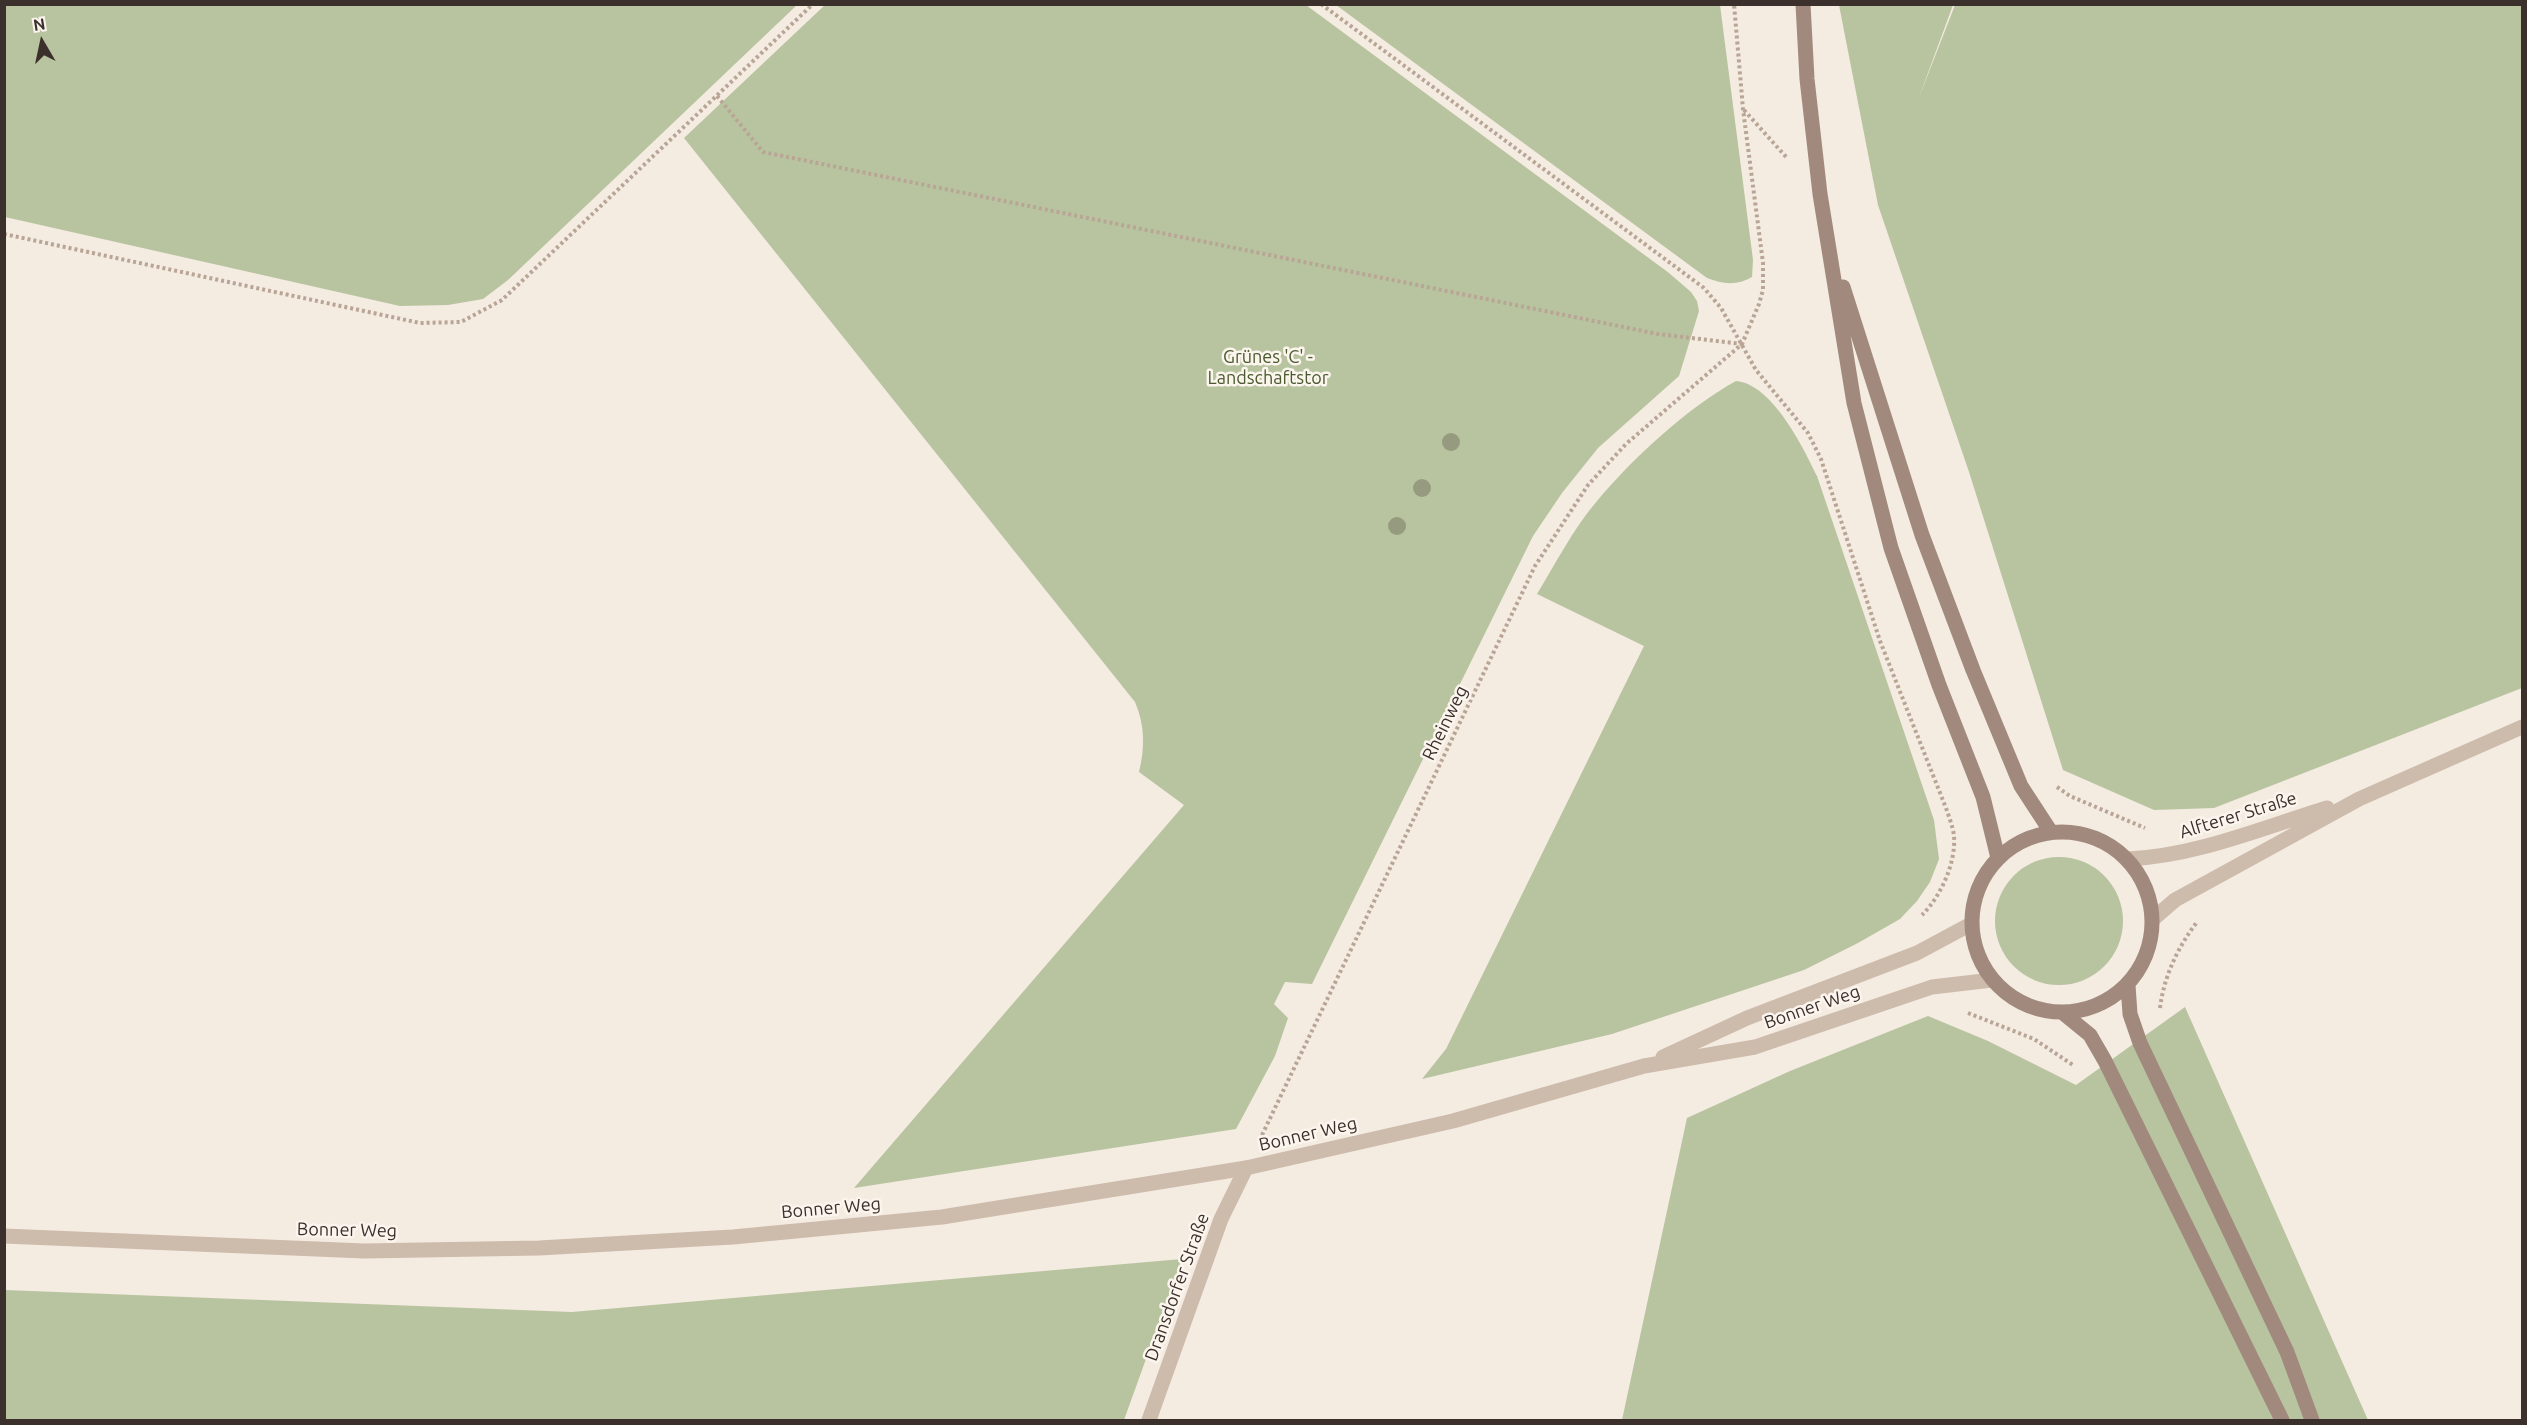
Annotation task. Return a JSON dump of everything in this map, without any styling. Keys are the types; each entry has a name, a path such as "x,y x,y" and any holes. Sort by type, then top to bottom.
{"main road":[{"path":"1803,4 1807,79 1820,194 1854,403 1891,548 1939,685 1983,797 1998,858"},
{"path":"1829,244 1922,535 2021,786 2051,832"},
{"path":"2051,832 2079,833 2106,842 2128,859 2141,877 2150,897 2153,919 2151,944 2142,966 2128,985 2109,1000 2087,1010 2063,1013 2036,1009 2012,998 1992,980 1977,953 1971,924 1974,900 1983,878 1998,858 2022,841 2051,832"},
{"path":"2128,985 2130,1014 2140,1043 2287,1352 2312,1420"},
{"path":"2063,1013 2090,1035 2105,1061 2282,1420"}],"street":[{"name":"Alfterer Straße","path":"2153,919 2175,900 2359,799 2523,727"},
{"name":"Alfterer Straße","path":"2128,859 2160,858 2188,851 2359,799"},
{"name":"Bonner Weg","path":"1644,1066 1747,1018 1917,953 1971,924"},
{"name":"Bonner Weg","path":"4,1236 364,1251 573,1246 733,1237 942,1217 1246,1168 1453,1121 1644,1066 1755,1047 1932,987 1992,980"},
{"name":"Dransdorfer Straße","path":"1149,1420 1221,1219 1246,1168"}],"path":[{"path":"4,234 420,323 461,322 502,300 813,4"},
{"path":"1321,4 1704,288 1721,308 1756,370 1789,407 1808,433 1821,459 1880,641 1946,808 1954,835 1953,861 1943,884 1925,914 1908,927 1917,953"},
{"path":"1734,4 1743,109 1764,275 1759,304 1742,344"},
{"path":"717,96 763,153 1658,334 1742,344"},
{"path":"1743,109 1820,194"},
{"name":"Rheinweg","path":"1246,1168 1535,566 1588,485 1626,444 1742,344"},
{"path":"2052,784 2070,796 2150,830"},
{"path":"2160,1010 2162,991 2174,959 2184,938 2207,909 2199,887"},
{"path":"1965,1012 2034,1039 2082,1072 2105,1061"}],"green space":[{"path":"5,4 797,5 508,280 483,299 448,305 400,306 5,217"},
{"name":"Grünes 'C' - Landschaftstor","path":"826,4 1306,5 1669,273 1691,292 1697,301 1699,311 1679,376 1598,448 1562,493 1533,536 1312,984 1285,982 1274,1004 1288,1018 1275,1056 1236,1129 854,1188 1184,805 1139,772 1143,737 1141,719 1135,702 684,138"},
{"path":"1336,5 1720,5 1753,260 1752,277 1741,282 1730,283 1707,278"},
{"path":"1839,5 1953,5 1918,100 1955,5 2522,5 2522,688 2214,808 2154,810 2063,770 1969,472 1878,205"},
{"path":"1736,381 1749,385 1762,393 1774,405 1795,434 1817,476 1934,820 1939,859 1930,882 1917,901 1900,919 1804,970 1612,1034 1422,1079 1446,1049 1644,646 1537,594 1580,523 1611,485 1661,435 1717,392"},
{"path":"2059,857 2083,862 2104,876 2118,897 2123,921 2118,945 2104,966 2083,980 2059,985 2035,980 2014,966 2000,945 1995,921 2000,897 2014,876 2035,862"},
{"path":"2185,1007 2368,1420 1622,1420 1687,1118 1790,1071 1928,1016 1988,1041 2076,1085"},
{"path":"1182,1259 1124,1420 5,1420 5,1290 572,1312"}]}
